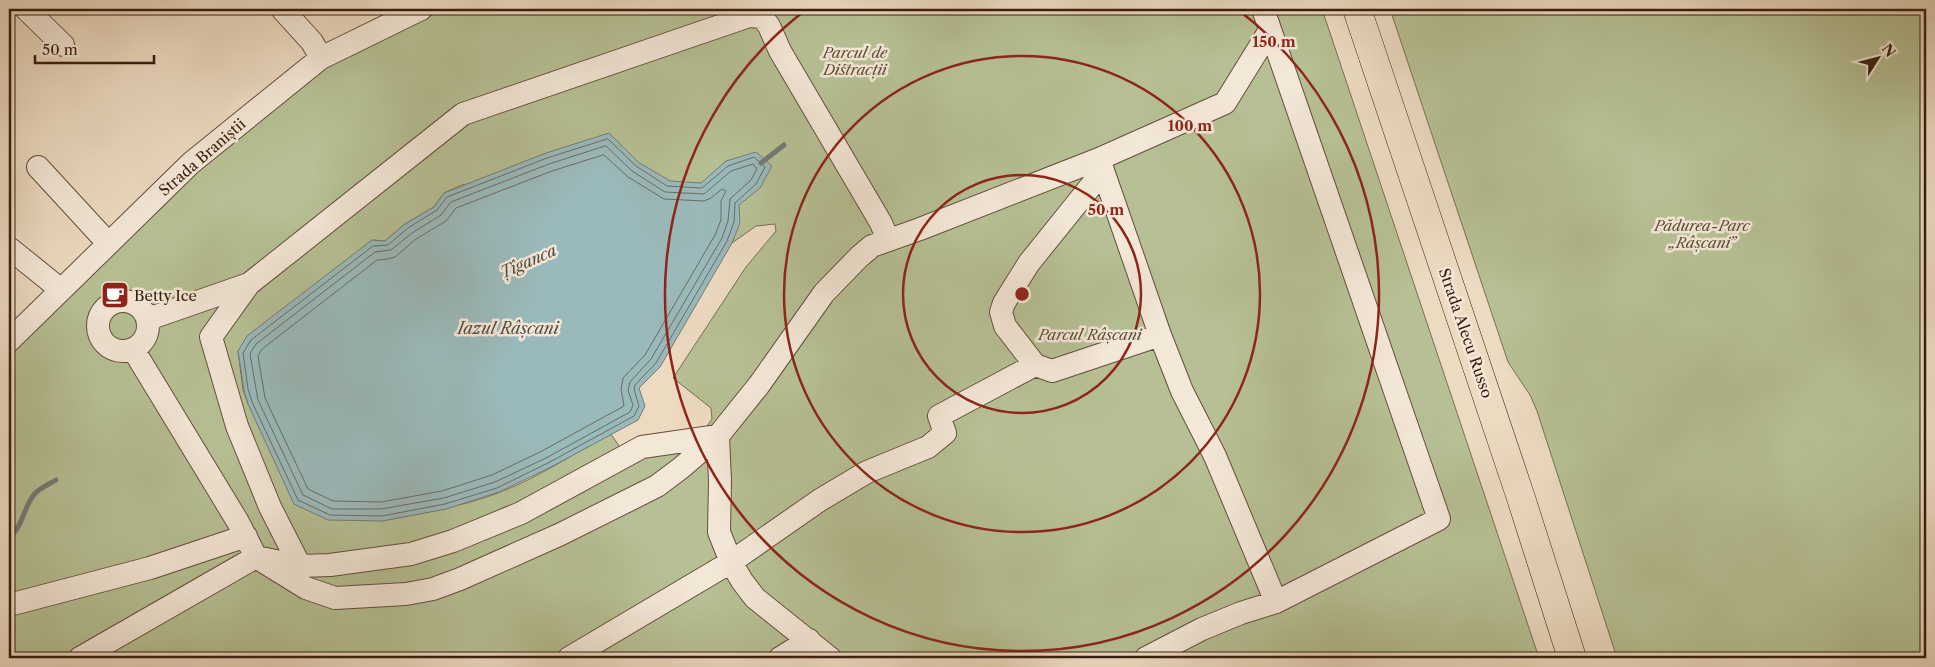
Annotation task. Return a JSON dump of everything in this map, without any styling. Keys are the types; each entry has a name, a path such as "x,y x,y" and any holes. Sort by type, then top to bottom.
{"main road":[{"name":"Strada Alecu Russo","path":"1357,9 1521,498 1572,658"}],"street":[{"path":"26,9 63,45"},
{"path":"282,9 312,42 321,58"},
{"path":"1146,658 1225,619 1276,602 1438,519 1263,9"},
{"name":"Strada Braniștii","path":"9,341 60,289 191,163 321,58 415,10"},
{"path":"300,566 270,507 237,426 211,337 249,284 463,114 749,16 762,17 769,26 780,51 881,223 888,240"},
{"path":"133,349 246,536 256,557 306,588 335,598 406,594 433,589 561,534 657,486 681,468 718,436 759,385 824,293 872,246 1101,165 1225,103 1270,30"},
{"path":"1101,165 1160,336 1182,391 1215,456 1276,602"},
{"path":"1101,165 1029,263 1004,303 1001,312 1005,326 1035,365 1052,371 1160,336"},
{"path":"38,167 108,243"},
{"path":"9,248 60,289"},
{"path":"148,319 249,284"},
{"path":"124,301 137,305 148,319 147,334 144,340 133,349 118,350 106,344 99,331 100,317 108,305 124,301"},
{"path":"569,658 731,562 841,487 896,458 928,447 945,433 938,416 1035,365"},
{"path":"718,436 720,481 719,532 731,562 755,598 830,658"},
{"path":"80,658 256,557 300,566 330,565 411,554 453,541 520,514 642,447 718,436"},
{"path":"9,605 150,568 246,536"},
{"path":"780,658 809,640"}],"green space":[{"name":"Parcul Râșcani","path":"445,9 1322,9 1539,658 9,658 9,354 198,172 318,71 342,57","holes":["472,183 732,243 756,226 775,224 776,231 746,267 673,378 711,408 712,419 702,433 623,452 611,434 542,473 498,493 455,506 382,521 248,404 243,390 238,351 372,240 385,241 405,224 434,207 444,193 462,185"]},
{"name":"Pădurea-Parc „Râșcani”","path":"1390,9 1926,9 1926,658 1617,658 1537,411 1530,395 1508,362"}],"water":[{"name":"Iazul Râșcani","path":"609,133 638,162 670,181 701,183 726,161 756,152 772,166 760,188 739,205 740,223 732,243 660,367 639,388 645,406 638,420 551,467 499,492 446,509 382,521 328,520 294,504 248,404 244,390 238,351 247,336 372,240 385,241 405,224 434,207 444,193 546,153"}],"waterway":[{"name":"Țîganca","path":"761,163 784,145"},
{"name":"Țîganca","path":"9,537 20,523 35,493 56,480"}],"place":[{"name":"Betty Ice","path":"115,295"}],"park label":[{"name":"Parcul de Distracții","path":"855,60"}]}
